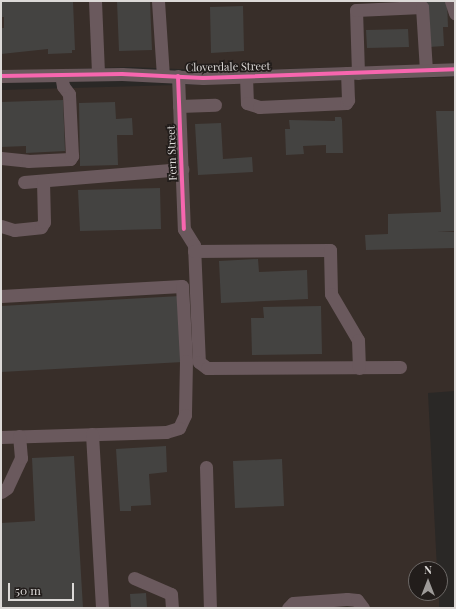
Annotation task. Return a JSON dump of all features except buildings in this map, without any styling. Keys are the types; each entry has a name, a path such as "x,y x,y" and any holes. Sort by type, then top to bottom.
{"street":[{"path":"95,1 98,74"},
{"path":"158,1 162,76"},
{"path":"451,1 455,13"},
{"path":"246,76 247,103 259,107 346,103 348,100 353,73 356,10 422,7 426,70"},
{"name":"Cloverdale Street","path":"1,76 98,74 246,76 455,69"},
{"path":"1,158 28,161 70,159 72,156 69,94 63,86 61,75"},
{"name":"Fern Street","path":"178,76 184,229 194,244 194,251"},
{"path":"179,106 215,105"},
{"path":"24,182 61,180 76,176 182,169"},
{"path":"1,226 14,230 41,227 44,222 43,181"},
{"path":"359,368 358,340 331,294 330,250 194,251 199,362 207,368 359,368 400,367"},
{"path":"1,296 182,286 186,360 185,415 179,428 166,432 1,437"},
{"path":"92,434 102,608"},
{"path":"1,492 7,488 21,458 19,436"},
{"path":"206,467 210,608"},
{"path":"134,578 171,594 172,608"},
{"path":"288,608 293,603 347,599 357,600 363,608"}],"shaded area":[{"path":"1,1 455,1 455,64 282,69 202,70 130,67 1,71"},
{"path":"455,77 455,391 428,393 437,561 408,561 408,601 439,601 439,608 1,608 1,90"}],"cycle path":[{"path":"1,76 122,74 203,78 455,69"},
{"path":"178,76 184,229"}]}
